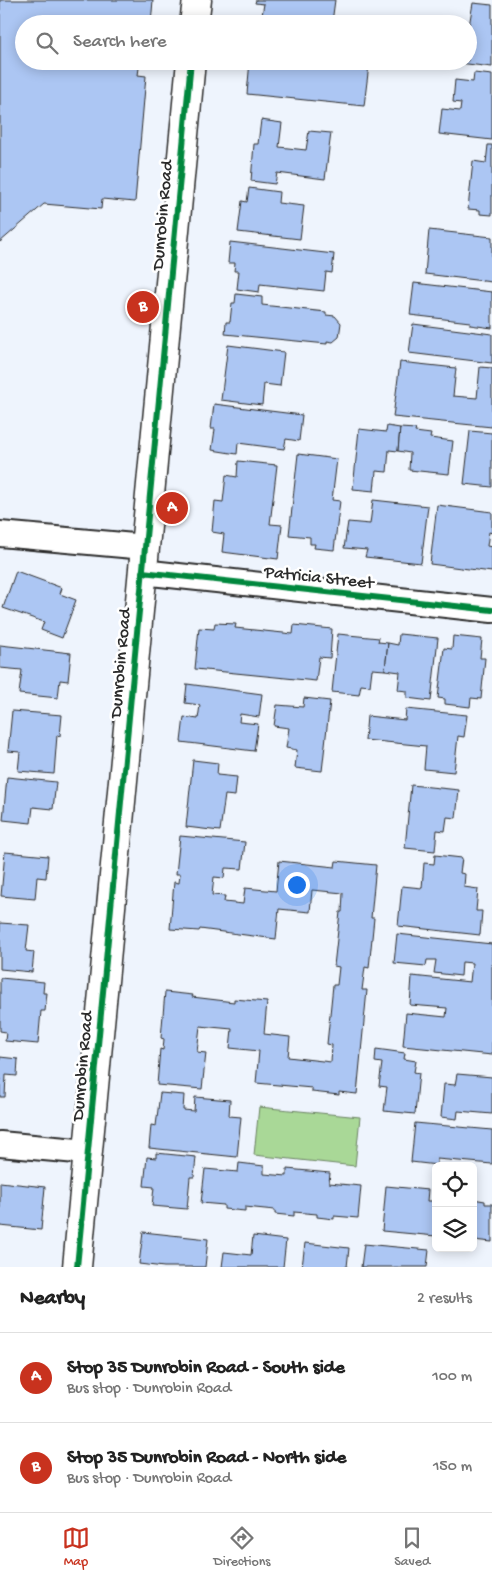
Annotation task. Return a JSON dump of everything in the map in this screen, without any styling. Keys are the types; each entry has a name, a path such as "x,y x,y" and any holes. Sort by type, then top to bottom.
{"street":[{"path":"195,15 197,0"},
{"name":"Dunrobin Road","path":"77,1267 190,70"},
{"name":"Patricia Street","path":"0,534 144,560 492,610"},
{"path":"0,1144 88,1152"}],"green space":[{"path":"259,1107 360,1117 355,1166 254,1155"}],"building":[{"path":"0,0 153,0 152,15 15,15 15,70 139,70 138,75 146,76 135,202 102,199 101,209 44,204 0,242"},
{"path":"256,0 335,0 333,15 262,15 264,4 255,3"},
{"path":"473,3 492,5 492,67 477,65 477,15 471,15"},
{"path":"249,70 368,70 364,106 247,94"},
{"path":"474,73 492,75 492,140 439,134 442,109 460,111 461,103 453,102 455,80 473,82"},
{"path":"261,120 282,123 279,147 306,150 309,131 331,133 325,179 277,173 275,184 251,181 254,144 258,144"},
{"path":"488,145 492,145 492,215 480,214 480,210 468,209 473,161 486,163"},
{"path":"249,188 279,192 278,203 304,206 300,239 238,232 242,201 247,202"},
{"path":"429,230 492,237 492,282 425,274"},
{"path":"230,242 334,254 332,273 326,272 324,291 260,284 259,292 237,289 239,271 234,271 235,263 228,263"},
{"path":"414,283 492,292 492,328 470,325 470,322 410,315"},
{"path":"236,294 262,297 262,305 326,312 326,315 335,316 341,323 339,337 333,342 327,341 327,344 225,334 226,322 230,322 232,303 235,303"},
{"path":"413,324 492,334 492,363 409,353"},
{"path":"228,345 284,352 280,386 264,384 262,405 221,400"},
{"path":"400,362 456,368 453,396 477,398 480,367 492,368 492,427 393,417"},
{"path":"214,404 302,415 299,441 286,439 284,449 238,443 237,454 212,450 215,429 211,429"},
{"path":"387,426 400,428 398,451 389,450 387,472 376,471 374,491 353,489 359,429 386,432"},
{"path":"400,428 416,429 415,432 431,434 430,438 453,441 449,474 409,470 410,453 398,451"},
{"path":"470,431 492,433 492,487 464,484"},
{"path":"298,454 337,459 332,500 340,501 334,550 314,548 315,544 310,544 310,537 289,535"},
{"path":"238,461 277,465 270,524 282,525 278,559 222,552 224,534 212,532 215,501 223,502 226,475 237,477"},
{"path":"373,500 428,506 421,563 365,557 367,550 344,548 348,522 370,524"},
{"path":"437,505 492,512 492,533 489,532 487,546 492,547 492,572 430,564"},
{"path":"16,571 62,588 60,594 76,600 62,638 41,630 44,622 3,608"},
{"path":"215,623 236,624 235,628 293,634 294,625 332,629 330,658 319,657 316,681 195,669 199,628 214,629"},
{"path":"338,634 379,638 378,642 388,643 385,670 372,669 370,686 361,685 359,695 332,692"},
{"path":"399,634 438,638 431,701 407,698 407,691 398,690 400,672 385,670 388,643 398,645"},
{"path":"453,636 482,639 480,658 485,658 481,699 471,698 470,707 445,704 445,699 438,698 444,648 452,649"},
{"path":"0,645 71,653 68,681 60,680 58,698 19,694 22,670 0,668"},
{"path":"187,684 262,694 259,717 240,714 239,722 258,724 254,751 181,742 184,717 198,719 200,705 185,703"},
{"path":"304,698 330,701 322,771 295,768 297,750 286,748 289,728 274,726 277,705 303,707"},
{"path":"406,709 467,715 464,737 458,736 454,772 424,769 426,746 365,740 367,716 405,720"},
{"path":"12,711 62,715 60,736 57,735 54,774 18,771 20,752 8,751"},
{"path":"193,760 218,763 217,775 237,777 235,796 225,795 220,831 186,827"},
{"path":"7,777 56,782 53,809 33,807 31,823 3,820"},
{"path":"411,785 459,790 456,818 447,817 445,831 437,830 435,851 405,848"},
{"path":"180,836 245,842 242,869 225,868 224,878 214,877 212,895 225,896 224,902 243,904 245,888 276,891 279,861 335,867 336,861 376,865 371,918 374,918 369,968 365,967 362,990 367,990 357,1094 339,1092 339,1095 312,1092 312,1088 256,1083 259,1051 230,1048 232,1029 200,1026 197,1052 206,1053 202,1089 157,1085 160,1049 163,1050 164,1039 161,1038 165,992 234,1002 234,999 267,1002 264,1034 290,1037 288,1057 331,1062 332,1045 327,1044 333,985 337,985 339,967 334,966 343,893 312,890 310,912 279,909 276,939 200,929 199,931 170,929 174,882 179,883 180,874 176,874"},
{"path":"5,852 48,856 46,878 37,877 35,899 1,896"},
{"path":"435,855 462,858 460,873 465,874 464,887 478,889 476,911 482,911 480,935 398,926 402,886 422,888 424,863 434,864"},
{"path":"0,923 29,925 26,951 34,952 32,972 0,969"},
{"path":"397,934 492,944 492,1055 403,1046 406,1013 446,1017 447,1008 410,1005 412,976 470,982 472,963 462,962 461,976 434,973 436,960 427,960 426,966 394,963"},
{"path":"0,978 44,982 43,993 47,993 45,1011 41,1011 38,1044 5,1041 6,1032 0,1031"},
{"path":"376,1049 405,1053 404,1059 416,1061 414,1072 419,1073 415,1114 384,1111 387,1087 379,1086 382,1063 375,1062"},
{"path":"0,1057 18,1059 17,1076 6,1075 5,1097 0,1097"},
{"path":"457,1074 492,1077 492,1114 458,1111 457,1119 441,1117 444,1084 455,1085"},
{"path":"160,1093 184,1095 183,1110 194,1111 195,1097 230,1100 229,1116 241,1117 237,1157 149,1148 151,1125 156,1126"},
{"path":"415,1123 492,1130 492,1164 437,1159 437,1162 432,1162 432,1164 411,1162"},
{"path":"156,1153 196,1157 194,1177 190,1177 187,1209 152,1206 154,1187 144,1186 147,1157 156,1158"},
{"path":"239,1163 264,1166 264,1174 287,1176 287,1169 330,1173 329,1183 361,1186 358,1218 334,1216 334,1219 317,1217 317,1214 294,1212 294,1216 275,1214 275,1210 245,1207 245,1211 224,1209 224,1205 201,1203 205,1169 238,1172"},
{"path":"0,1182 45,1187 41,1230 0,1226"},
{"path":"386,1186 428,1190 427,1201 432,1201 432,1236 382,1231"},
{"path":"477,1200 485,1201 485,1204 492,1204 492,1242 477,1240"},
{"path":"143,1232 208,1239 205,1267 164,1267 139,1264"},
{"path":"253,1236 286,1240 283,1267 222,1267 224,1252 251,1255"},
{"path":"305,1243 349,1248 347,1267 302,1267"},
{"path":"364,1244 429,1250 427,1267 361,1267"}],"cycle path":[{"path":"77,1267 190,70"},
{"path":"142,572 492,610"}],"place":[{"name":"Stop 35 Dunrobin Road - North side","path":"143,307"},
{"name":"Stop 35 Dunrobin Road - South side","path":"172,508"}]}
